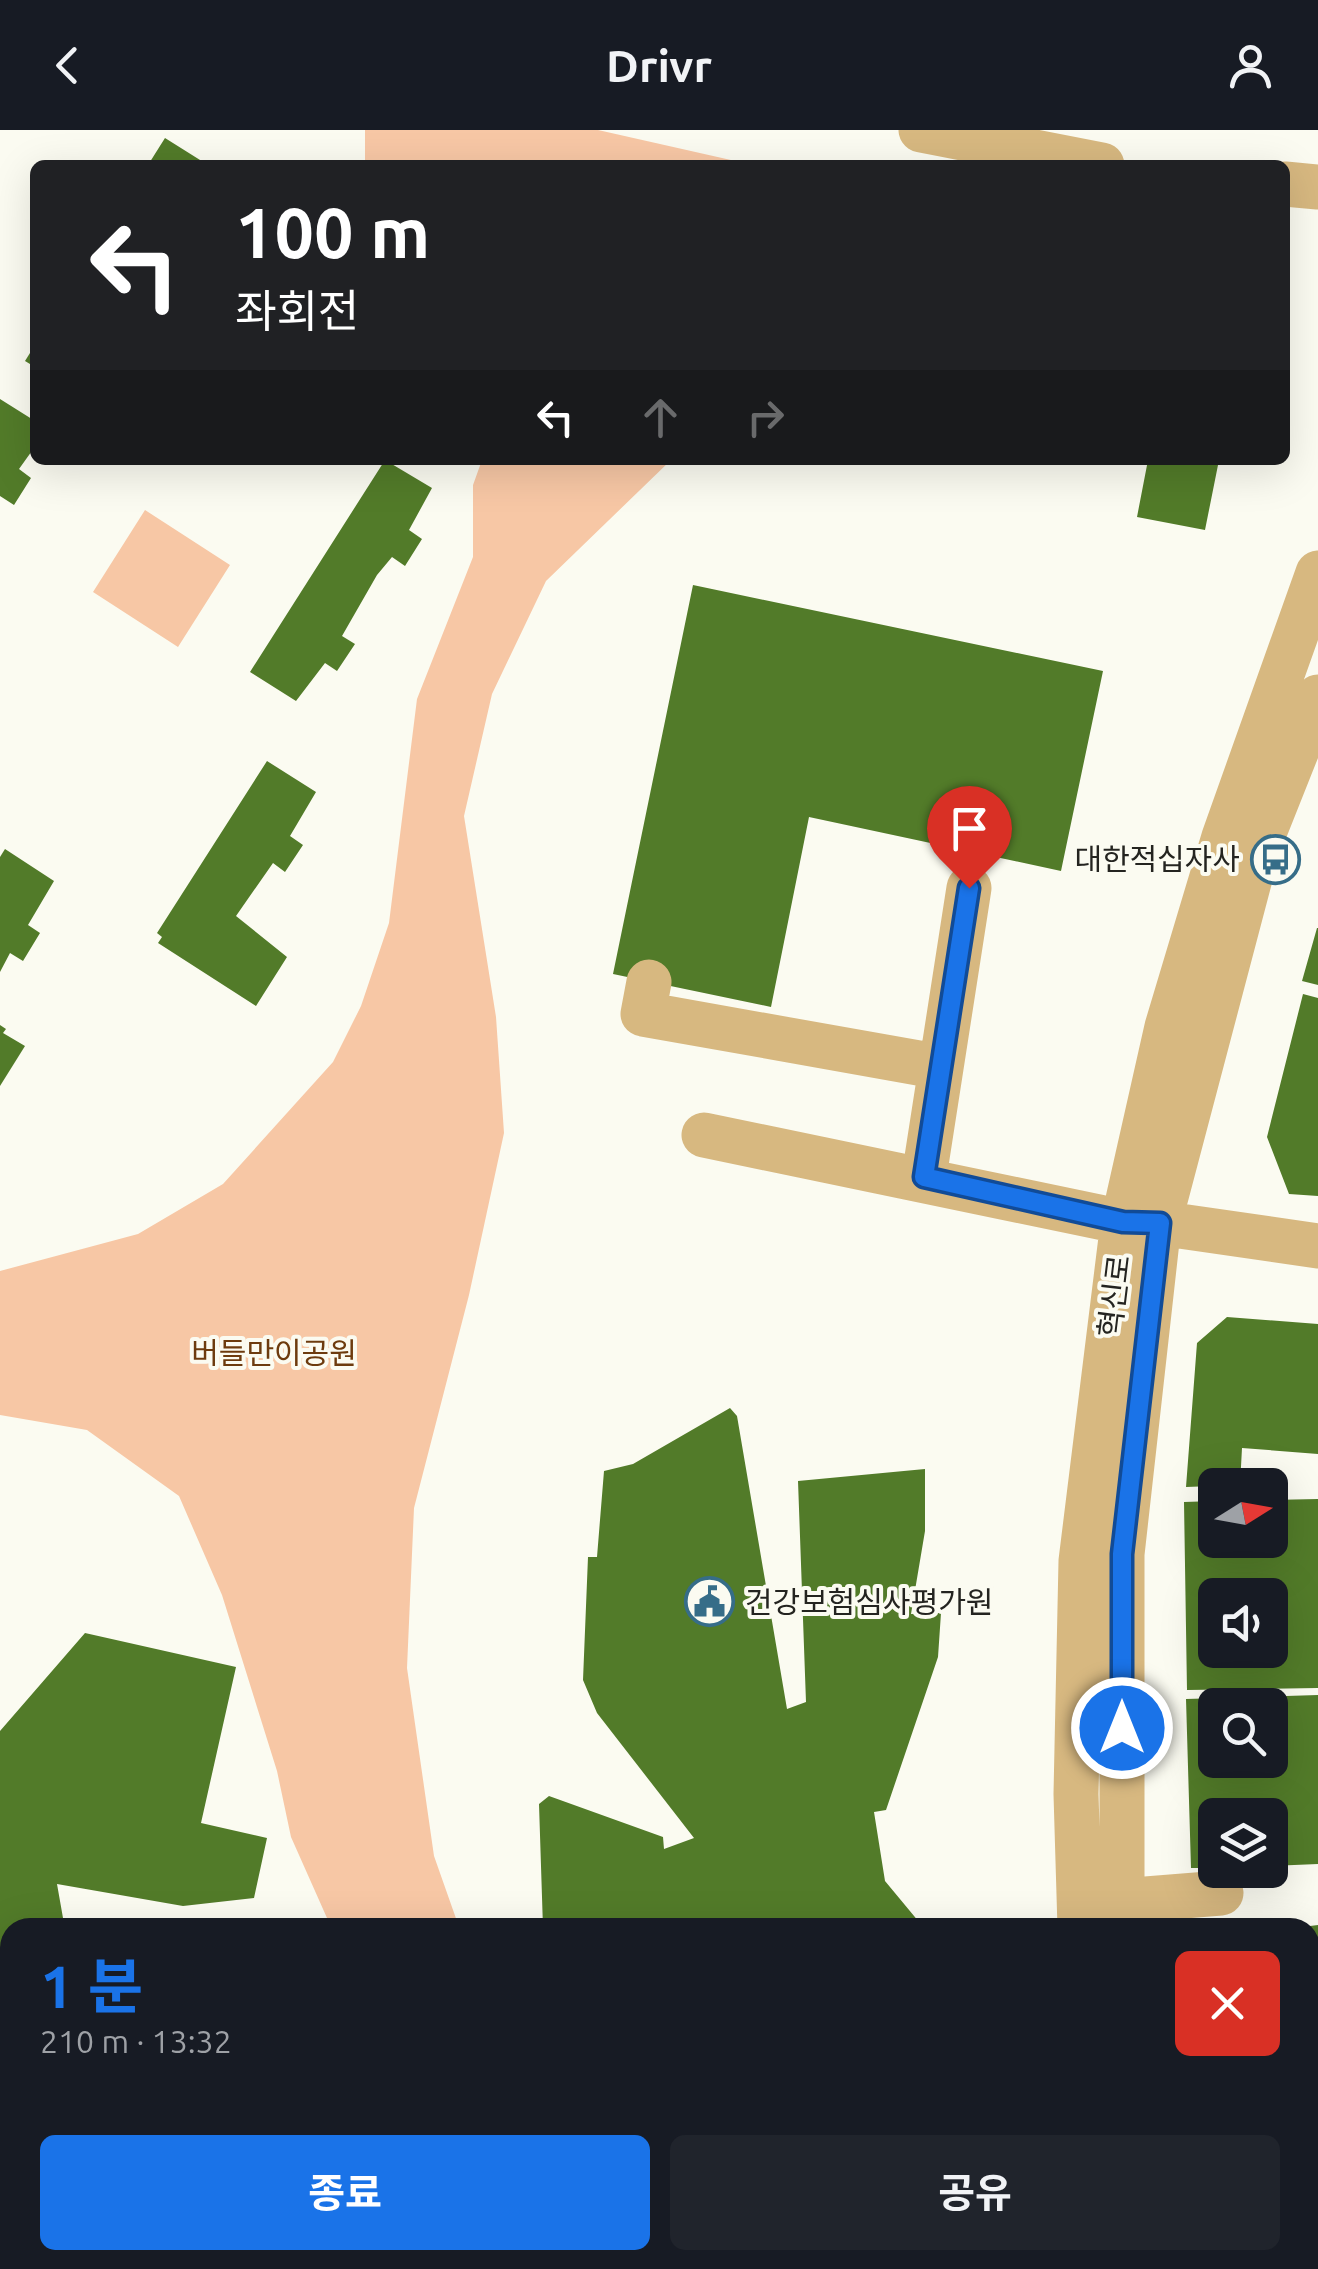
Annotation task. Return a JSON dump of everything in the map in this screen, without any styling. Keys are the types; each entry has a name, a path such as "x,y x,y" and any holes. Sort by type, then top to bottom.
{"street":[{"path":"906,160 909,130"},
{"path":"921,130 1068,160"},
{"path":"1290,184 1318,187"},
{"name":"혁신로","path":"1080,1918 1076,1794 1081,1561 1141,1222 1167,1027 1218,856 1318,573"},
{"name":"혁신로","path":"1122,1914 1122,1554 1141,1222 1258,848 1318,697"},
{"path":"924,1177 969,888"},
{"path":"649,982 643,1014 941,1067"},
{"path":"704,1135 1141,1222 1318,1246"},
{"path":"1122,1914 1222,1894"}],"green space":[{"path":"365,130 598,130 731,160 365,160"},
{"name":"버들만이공원","path":"480,465 666,465 546,581 492,694 464,816 496,1017 504,1133 469,1295 414,1508 407,1668 434,1856 456,1918 327,1918 291,1837 277,1771 222,1595 179,1496 87,1430 0,1415 0,1271 138,1234 223,1184 333,1062 361,1006 389,923 417,699 473,557 473,485"},
{"path":"145,510 230,565 178,647 93,592"}],"building":[{"path":"165,138 200,160 151,160"},
{"path":"0,399 30,418 30,454 19,469 31,478 14,505 0,496"},
{"path":"382,465 393,465 432,488 409,530 422,539 405,566 392,557 377,575 342,636 355,644 337,671 325,663 296,701 250,672"},
{"path":"1147,465 1218,465 1205,530 1137,517"},
{"path":"693,585 1103,671 1061,871 809,817 771,1007 613,974"},
{"path":"267,761 316,792 290,836 303,845 285,872 273,863 236,916 287,957 256,1006 158,943 162,937 157,933"},
{"path":"5,849 54,881 28,925 40,933 23,961 10,953 0,972 0,857"},
{"path":"1318,928 1318,985 1302,981"},
{"path":"1303,994 1318,998 1318,1196 1289,1194 1267,1137"},
{"path":"0,1025 6,1029 3,1033 25,1046 0,1086"},
{"path":"1227,1317 1318,1324 1318,1454 1242,1448 1241,1468 1198,1468 1198,1487 1186,1487 1197,1343"},
{"name":"건강보험심사평가원","path":"730,1408 737,1416 787,1709 806,1702 798,1481 925,1469 925,1531 911,1614 941,1613 938,1657 886,1810 874,1812 885,1881 916,1918 543,1918 539,1804 549,1796 663,1837 664,1849 694,1838 597,1713 583,1680 588,1557 597,1557 604,1471 633,1464"},
{"path":"1318,1499 1318,1688 1187,1690 1184,1502 1198,1502 1198,1558 1288,1558 1288,1500"},
{"path":"85,1633 236,1667 201,1823 267,1838 254,1898 183,1906 57,1884 63,1918 0,1918 0,1731"},
{"path":"1318,1695 1318,1864 1288,1865 1288,1798 1198,1798 1198,1868 1191,1868 1186,1699 1198,1699 1198,1778 1288,1778 1288,1696"}],"place":[{"name":"대한적십자사","path":"1275,859"},
{"name":"건강보험심사평가원","path":"710,1602"}],"route":[{"path":"969,888 924,1177 1123,1222 1160,1223 1122,1554 1122,1728"}]}
